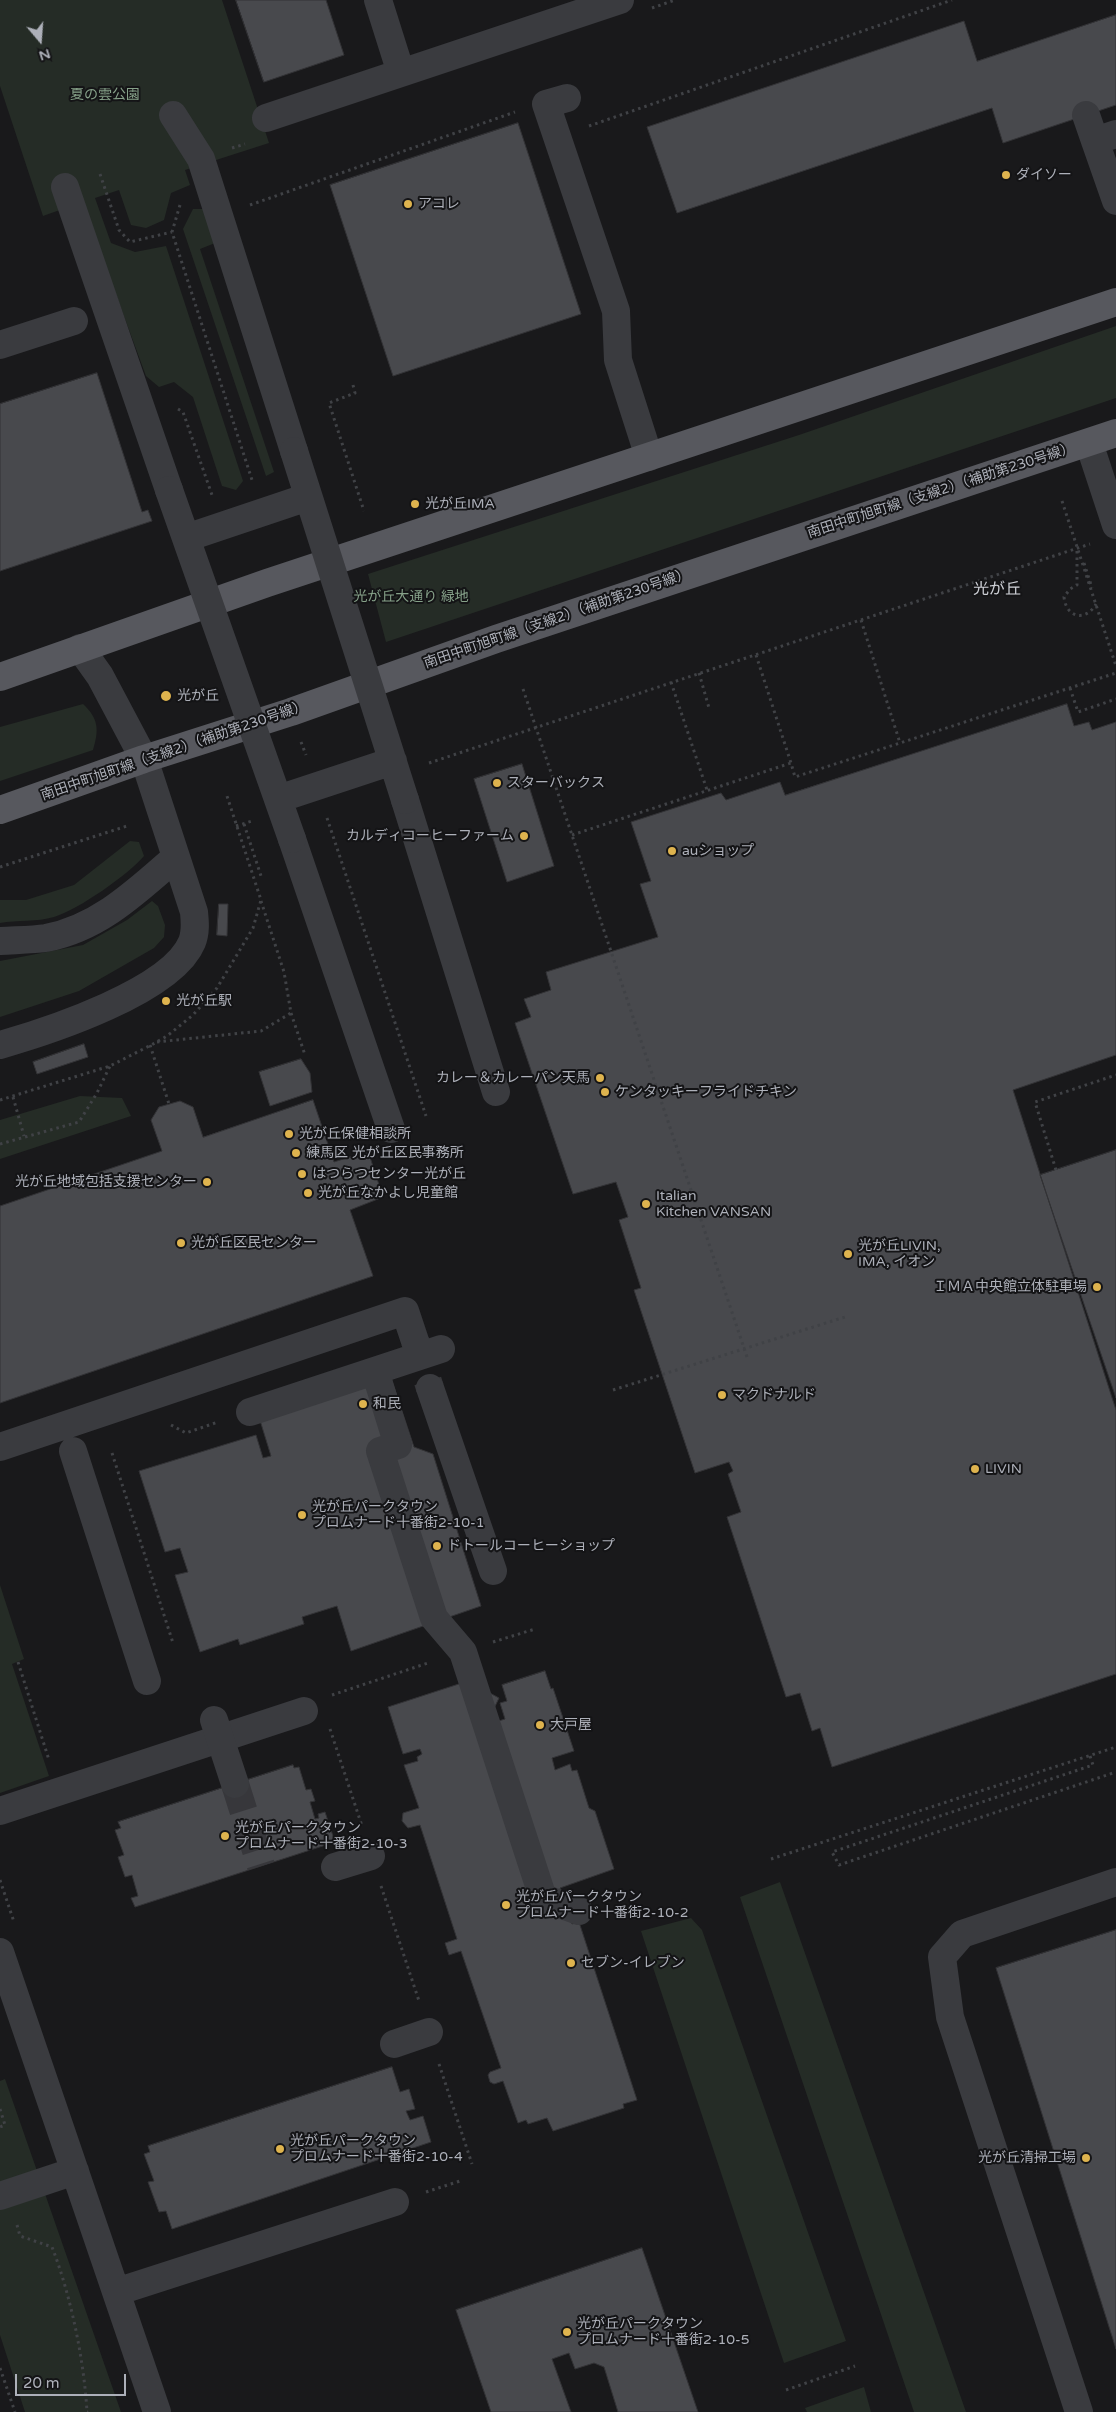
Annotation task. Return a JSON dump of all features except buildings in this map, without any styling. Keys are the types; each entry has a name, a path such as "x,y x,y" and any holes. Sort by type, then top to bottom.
{"main road":[{"path":"0,677 156,621 1116,302"},
{"name":"南田中町旭町線（支線2）（補助第230号線）","path":"0,810 144,759 291,712 496,638 1116,433"}],"street":[{"path":"378,0 401,73"},
{"path":"266,118 620,0"},
{"path":"556,101 616,311 618,360 649,457"},
{"path":"173,115 201,159 393,761 496,1092"},
{"path":"1086,115 1106,138 1116,201"},
{"path":"65,187 186,538 270,809 292,839 391,1129"},
{"path":"0,345 74,321"},
{"path":"1089,442 1107,534"},
{"path":"186,538 308,497"},
{"path":"0,1045 71,1021 155,982 177,963 192,942 195,925 194,912 144,759 100,676 80,648"},
{"path":"270,809 393,761"},
{"path":"0,940 46,938 86,926 125,901 176,857"},
{"path":"0,1447 405,1311 415,1341"},
{"path":"250,1412 441,1349"},
{"path":"375,1371 398,1445 380,1451 434,1618 463,1652 543,1898 579,1911"},
{"path":"430,1388 493,1572"},
{"path":"73,1451 147,1681"},
{"path":"0,1811 304,1711"},
{"path":"214,1720 235,1784"},
{"path":"335,1867 371,1856"},
{"path":"1079,2412 950,2017 942,1958 962,1934 1116,1882"},
{"path":"0,1952 156,2412"},
{"path":"394,2044 429,2032"},
{"path":"4,2194 74,2171"},
{"path":"116,2292 395,2202"}],"path":[{"path":"100,174 119,230 130,242 172,232 254,486"},
{"path":"353,385 355,393 329,403 364,512"},
{"path":"1062,501 1116,666"},
{"path":"424,765 1077,548 1107,534"},
{"path":"1077,548 1077,585 1070,589 1064,597 1065,608 1071,614 1080,616 1092,610 1096,603 1084,563"},
{"path":"861,620 900,743"},
{"path":"756,655 795,777 1116,673"},
{"path":"699,673 709,708"},
{"path":"671,682 707,790"},
{"path":"1070,688 1078,712 1116,699"},
{"path":"523,689 748,1360"},
{"path":"291,712 309,764"},
{"path":"572,834 791,763"},
{"path":"236,826 244,824 270,809"},
{"path":"324,809 426,1116"},
{"path":"244,824 261,876"},
{"path":"0,867 127,826"},
{"path":"261,900 284,972 291,1013 305,1055"},
{"path":"155,1043 262,1031 291,1013"},
{"path":"150,1045 169,1104"},
{"path":"0,1144 79,1122 97,1093 110,1066"},
{"path":"1056,1170 1035,1102 1116,1075"},
{"path":"13,1096 24,1136"},
{"path":"613,1390 845,1317"},
{"path":"164,1422 186,1433"},
{"path":"110,1450 173,1643"},
{"path":"329,1696 534,1629"},
{"path":"18,1662 50,1762"},
{"path":"329,1726 472,2164"},
{"path":"771,1859 1116,1747"},
{"path":"1090,1756 1092,1765 832,1852 839,1865 1116,1772"},
{"path":"627,1913 634,1912"},
{"path":"0,2109 5,2125 0,2127"},
{"path":"395,2202 463,2180"},
{"path":"4,2194 20,2236 52,2247 59,2264 74,2327 86,2392 86,2412"},
{"path":"786,2390 855,2366"},
{"path":"0,2368 15,2412"}],"green space":[{"name":"夏の雲公園","path":"0,0 222,0 269,143 185,170 190,185 171,193 164,220 146,228 131,225 119,190 95,198 111,243 135,252 166,246 243,481 236,490 222,486 193,397 174,382 159,387 146,376 82,202 43,216 0,86"},
{"path":"193,209 203,209 215,243 200,249 274,472 266,476 183,229"},
{"name":"光が丘大通り 緑地","path":"1116,326 1116,398 386,642 368,574 799,435"},
{"path":"83,704 95,720 97,731 93,750 0,781 0,727"},
{"path":"130,841 139,842 144,856 137,864 102,891 76,907 54,917 41,920 0,923 0,900 26,900 74,885"},
{"path":"152,901 158,906 165,925 164,937 154,948 79,991 0,1017 0,961 83,945 127,920"},
{"path":"80,1096 122,1098 131,1116 0,1159 0,1120"},
{"path":"0,1585 24,1659 12,1664 49,1776 0,1793"},
{"path":"780,1882 966,2412 914,2412 740,1897"},
{"path":"691,1918 702,1930 846,2341 784,2363 641,1931"},
{"path":"5,2079 121,2412 25,2412 0,2335 0,2081"},
{"path":"864,2387 871,2412 807,2412 805,2408"}],"tunnel":[{"path":"415,1341 430,1388"},
{"path":"235,1784 261,1866"}],"place":[{"name":"ダイソー","path":"1006,175"},
{"name":"アコレ","path":"408,204"},
{"name":"光が丘IMA","path":"415,504"},
{"name":"光が丘","path":"166,696"},
{"name":"スターバックス","path":"497,783"},
{"name":"カルディコーヒーファーム","path":"524,836"},
{"name":"auショップ","path":"672,851"},
{"name":"光が丘駅","path":"166,1001"},
{"name":"カレー＆カレーパン天馬","path":"600,1078"},
{"name":"ケンタッキーフライドチキン","path":"605,1092"},
{"name":"光が丘保健相談所","path":"289,1134"},
{"name":"練馬区 光が丘区民事務所","path":"296,1153"},
{"name":"はつらつセンター光が丘","path":"302,1174"},
{"name":"光が丘地域包括支援センター","path":"207,1182"},
{"name":"光が丘なかよし児童館","path":"308,1193"},
{"name":"Italian Kitchen VANSAN","path":"646,1204"},
{"name":"光が丘区民センター","path":"181,1243"},
{"name":"光が丘LIVIN, IMA, イオン","path":"848,1254"},
{"name":"ＩＭＡ中央館立体駐車場","path":"1097,1287"},
{"name":"マクドナルド","path":"722,1395"},
{"name":"和民","path":"363,1404"},
{"name":"LIVIN","path":"975,1469"},
{"name":"光が丘パークタウン プロムナード十番街2-10-1","path":"302,1515"},
{"name":"ドトールコーヒーショップ","path":"437,1546"},
{"name":"大戸屋","path":"540,1725"},
{"name":"光が丘パークタウン プロムナード十番街2-10-3","path":"225,1836"},
{"name":"光が丘パークタウン プロムナード十番街2-10-2","path":"506,1905"},
{"name":"セブン-イレブン","path":"571,1963"},
{"name":"光が丘パークタウン プロムナード十番街2-10-4","path":"280,2149"},
{"name":"光が丘清掃工場","path":"1086,2158"},
{"name":"光が丘パークタウン プロムナード十番街2-10-5","path":"567,2332"}],"district":[{"name":"光が丘","path":"997,590"}]}
